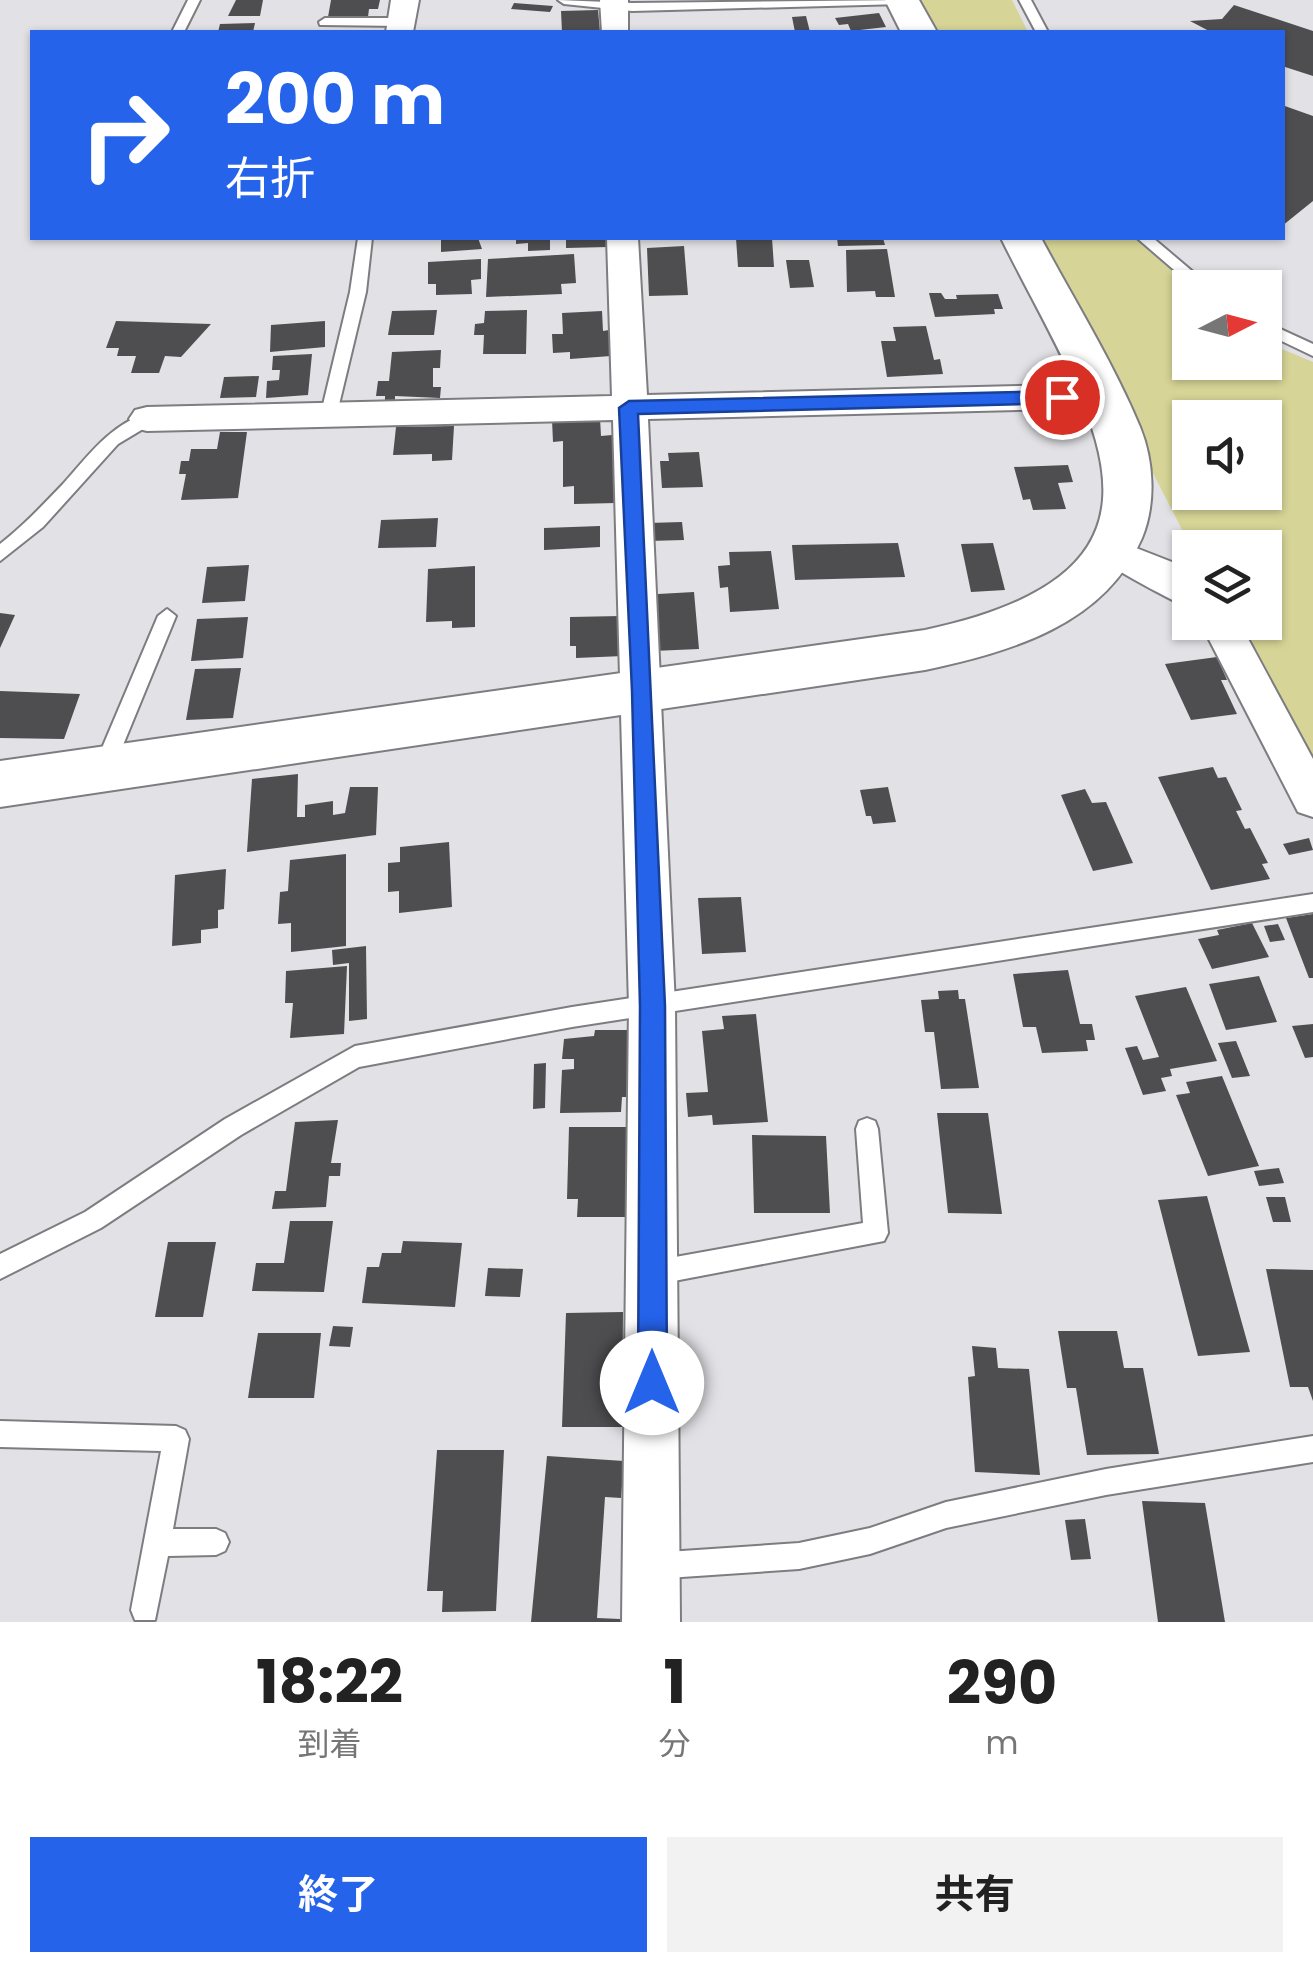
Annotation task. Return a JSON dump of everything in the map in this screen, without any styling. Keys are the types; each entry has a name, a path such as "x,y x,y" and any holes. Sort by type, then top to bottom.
{"street":[{"path":"902,0 917,30"},
{"path":"622,240 643,691 652,1006 651,1622"},
{"path":"0,784 973,642 1013,630 1060,605 1084,588 1122,534 1130,487 1127,454 1102,396 1022,240"},
{"path":"147,418 1102,396"},
{"path":"1113,552 1172,581"},
{"path":"1229,640 1313,799"}],"lane":[{"path":"179,30 194,0"},
{"path":"564,0 614,12 902,0"},
{"path":"1024,0 1041,30"},
{"path":"326,22 402,18"},
{"path":"330,412 334,378 358,292 364,240"},
{"path":"1146,240 1183,270"},
{"path":"1282,336 1313,351"},
{"path":"0,554 73,484 103,444 121,429 147,418"},
{"path":"103,769 167,616"},
{"path":"2,1271 93,1220 232,1127 354,1057 652,1006 1313,903"},
{"path":"653,1274 876,1234 867,1128"},
{"path":"0,1434 176,1439 145,1610"},
{"path":"651,1566 799,1556 870,1542 964,1511 1106,1482 1313,1449"},
{"path":"157,1543 216,1542"}],"shaded area":[{"path":"912,0 1012,0 1027,30 928,30"},
{"path":"1033,240 1136,240 1172,271 1172,380 1282,380 1282,349 1313,362 1313,776 1240,640 1282,640 1282,530 1182,530"}],"building":[{"path":"236,0 263,0 260,16 228,16"},
{"path":"331,0 380,0 378,9 369,9 368,17 328,17"},
{"path":"514,3 553,6 550,12 511,9"},
{"path":"1234,5 1313,31 1313,76 1285,67 1285,30 1207,30 1190,21 1222,19"},
{"path":"598,10 600,30 562,30 561,11"},
{"path":"879,13 886,27 851,30 848,24 839,25 835,18"},
{"path":"806,16 810,30 795,30 792,17"},
{"path":"255,23 253,30 218,30 220,24"},
{"path":"1285,106 1313,116 1313,201 1285,224"},
{"path":"441,240 479,240 482,249 441,252"},
{"path":"516,240 550,240 550,250 528,251 528,243 516,244"},
{"path":"566,240 607,240 608,247 566,248"},
{"path":"736,240 772,240 774,267 738,267"},
{"path":"837,240 884,240 885,245 838,246"},
{"path":"684,246 688,295 649,296 647,248"},
{"path":"887,249 895,297 876,297 875,291 847,292 846,250"},
{"path":"574,254 576,283 561,284 562,294 486,297 488,259"},
{"path":"481,259 481,279 471,280 472,294 436,295 436,284 428,284 428,262"},
{"path":"786,260 809,260 814,287 790,288"},
{"path":"929,293 941,293 945,299 998,294 1003,309 994,309 995,314 935,317"},
{"path":"437,310 434,335 388,335 392,311"},
{"path":"527,310 526,354 483,354 484,335 474,335 475,324 484,323 485,311"},
{"path":"602,311 603,331 609,330 611,356 570,359 570,352 553,353 552,334 563,334 562,313"},
{"path":"116,321 211,324 181,357 165,356 159,373 131,373 136,356 117,356 119,348 106,348"},
{"path":"325,321 325,347 270,352 271,325"},
{"path":"926,326 934,360 940,359 943,374 887,377 881,341 896,341 893,327"},
{"path":"441,350 440,368 433,368 433,387 441,387 440,398 395,396 395,400 385,400 385,396 376,396 378,381 389,381 392,352"},
{"path":"312,354 308,395 266,398 267,381 279,380 280,370 272,370 273,356"},
{"path":"259,376 256,397 220,398 224,377"},
{"path":"600,418 601,436 612,435 616,503 574,504 574,486 563,487 563,441 553,442 552,420"},
{"path":"454,426 452,460 432,461 432,454 393,455 396,427"},
{"path":"220,432 247,432 238,498 181,500 186,474 179,474 181,461 189,461 191,449 217,449"},
{"path":"699,452 703,487 662,488 660,461 669,461 668,453"},
{"path":"1068,465 1073,482 1058,483 1066,509 1033,510 1030,499 1023,500 1014,467"},
{"path":"438,518 436,547 378,548 381,520"},
{"path":"682,522 684,540 649,541 648,523"},
{"path":"600,526 600,547 544,550 544,528"},
{"path":"898,543 905,577 795,580 792,545"},
{"path":"993,543 1005,590 971,592 961,544"},
{"path":"771,551 779,609 730,612 728,587 720,588 718,566 730,565 729,552"},
{"path":"249,565 245,601 202,603 207,567"},
{"path":"475,566 475,627 452,628 452,621 426,622 428,569"},
{"path":"694,592 699,649 653,651 651,614 658,613 658,594"},
{"path":"0,613 15,615 0,648"},
{"path":"621,616 623,656 576,658 576,646 570,646 570,617"},
{"path":"248,617 243,658 191,661 197,619"},
{"path":"1217,657 1227,680 1221,680 1237,714 1191,720 1165,664"},
{"path":"241,668 233,718 186,720 195,669"},
{"path":"0,691 80,694 64,739 0,738"},
{"path":"1213,767 1218,778 1226,777 1242,810 1236,811 1245,829 1250,828 1268,863 1262,864 1270,879 1211,890 1158,777"},
{"path":"298,774 297,817 305,817 305,805 333,801 333,815 345,813 350,787 378,787 376,835 247,852 252,779"},
{"path":"888,787 896,822 873,824 871,816 866,816 860,790"},
{"path":"1085,789 1092,803 1106,802 1133,863 1093,871 1061,795"},
{"path":"1309,838 1313,850 1289,855 1283,844"},
{"path":"449,842 452,907 399,913 399,891 388,892 388,863 400,862 400,847"},
{"path":"346,854 346,946 291,952 291,923 278,924 280,892 288,891 290,860"},
{"path":"226,869 224,909 218,910 218,928 201,930 201,943 172,946 175,875"},
{"path":"741,897 746,952 702,954 698,898"},
{"path":"1313,914 1313,978 1309,978 1286,918"},
{"path":"1252,923 1269,957 1212,969 1198,939 1219,935 1217,930"},
{"path":"1278,924 1285,940 1270,942 1264,926"},
{"path":"366,946 367,1019 349,1021 349,963 333,965 332,950"},
{"path":"347,966 344,1034 290,1038 293,1003 285,1003 286,971"},
{"path":"1068,970 1080,1024 1092,1024 1095,1040 1086,1040 1088,1051 1042,1053 1036,1027 1023,1027 1013,974"},
{"path":"1259,976 1277,1022 1226,1030 1209,984"},
{"path":"1186,987 1217,1061 1170,1069 1172,1076 1161,1078 1166,1091 1143,1095 1125,1048 1137,1046 1143,1060 1159,1057 1135,996"},
{"path":"958,990 959,999 965,999 979,1088 941,1089 934,1032 925,1032 921,1000 939,999 938,991"},
{"path":"756,1014 768,1122 713,1125 712,1115 688,1117 686,1093 708,1092 702,1031 724,1029 722,1016"},
{"path":"1313,1024 1313,1057 1305,1058 1292,1026"},
{"path":"595,1030 631,1030 630,1097 622,1097 621,1112 560,1113 562,1070 574,1069 574,1059 562,1059 564,1039 594,1036"},
{"path":"1236,1041 1250,1076 1232,1078 1218,1043"},
{"path":"546,1063 545,1108 533,1109 534,1064"},
{"path":"1222,1076 1259,1166 1208,1176 1176,1095 1190,1093 1186,1082"},
{"path":"937,1113 988,1113 1002,1214 948,1213"},
{"path":"338,1120 331,1163 341,1163 340,1176 329,1176 326,1207 272,1209 275,1191 286,1191 295,1122"},
{"path":"569,1127 627,1127 626,1174 634,1174 633,1217 577,1217 578,1199 567,1199"},
{"path":"752,1135 826,1136 830,1213 754,1213"},
{"path":"1279,1168 1284,1183 1259,1186 1254,1171"},
{"path":"1207,1196 1250,1352 1198,1356 1158,1200"},
{"path":"1266,1197 1285,1197 1291,1222 1273,1222"},
{"path":"290,1221 333,1221 324,1292 252,1291 256,1263 284,1263"},
{"path":"403,1241 462,1243 455,1307 362,1303 367,1267 379,1267 382,1253 401,1253"},
{"path":"168,1242 216,1242 203,1317 155,1317"},
{"path":"488,1268 523,1269 520,1297 485,1296"},
{"path":"1266,1269 1313,1270 1313,1401 1308,1387 1290,1387"},
{"path":"623,1312 622,1427 562,1427 566,1313"},
{"path":"333,1326 353,1327 350,1347 329,1346"},
{"path":"1058,1331 1117,1331 1124,1368 1143,1368 1159,1454 1087,1455 1076,1388 1067,1388"},
{"path":"258,1333 321,1333 314,1398 248,1398"},
{"path":"972,1346 996,1348 998,1368 1029,1369 1040,1475 975,1472 968,1377 975,1376"},
{"path":"437,1450 504,1450 496,1611 442,1612 443,1591 427,1591"},
{"path":"547,1456 624,1461 621,1498 605,1497 597,1618 620,1622 531,1622"},
{"path":"1142,1501 1205,1503 1225,1622 1158,1622"},
{"path":"1085,1519 1091,1559 1071,1560 1065,1520"}],"route":[{"path":"652,1383 652,1006 643,691 629,408 1062,397"}]}
